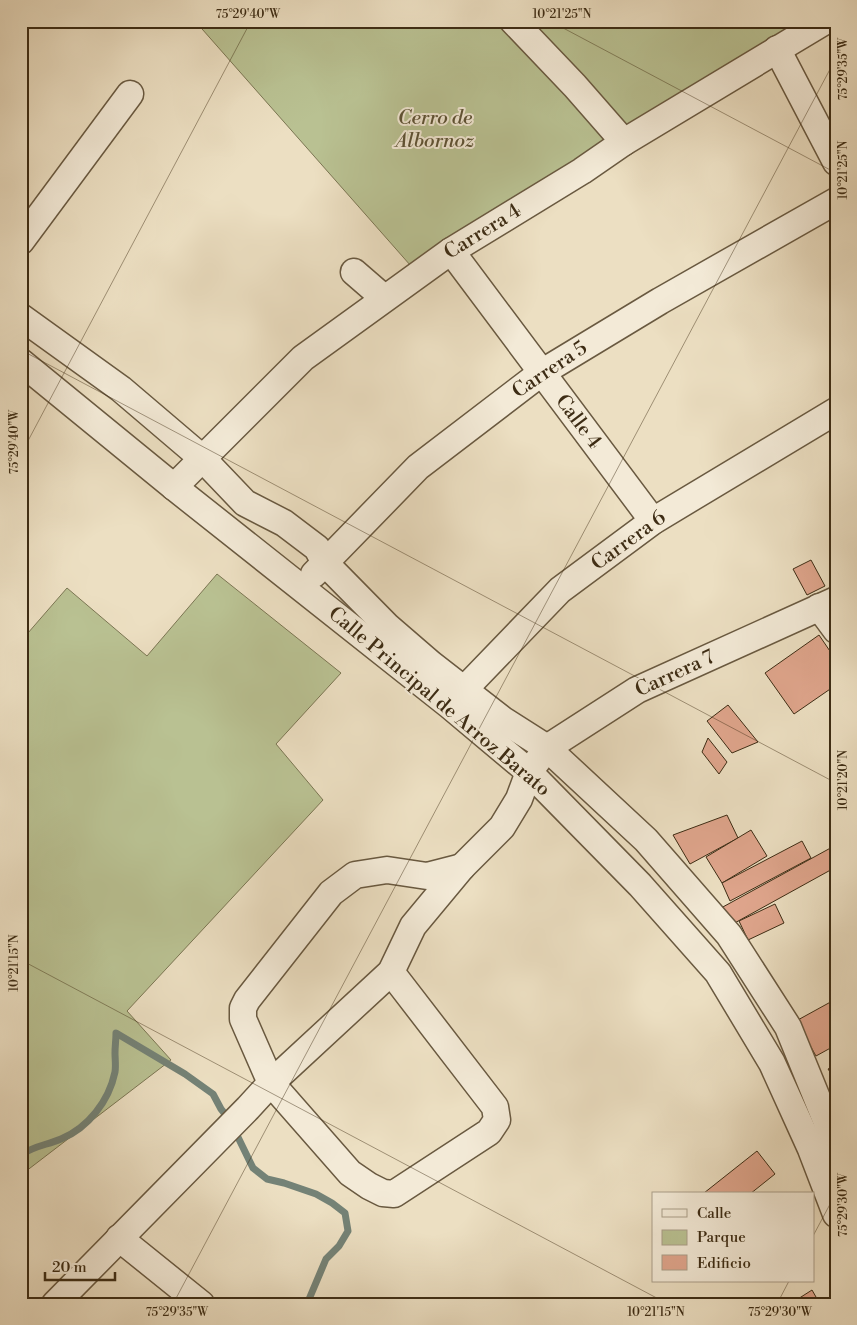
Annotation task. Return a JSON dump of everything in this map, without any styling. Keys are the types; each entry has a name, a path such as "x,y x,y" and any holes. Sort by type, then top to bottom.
{"street":[{"path":"513,21 575,86 624,142"},
{"name":"Carrera 4","path":"174,487 303,358 384,298 451,251 582,171 624,142 825,21"},
{"path":"777,49 836,162"},
{"path":"21,241 130,94"},
{"name":"Carrera 5","path":"301,588 418,467 541,373 660,301 836,201"},
{"name":"Calle 4","path":"451,251 652,521"},
{"path":"354,272 384,298"},
{"path":"21,317 121,389 202,458 245,502 284,523 317,548 325,563 387,626 430,664 456,697 502,720 547,748 646,840 729,935 788,1027 826,1120 828,1144"},
{"name":"Calle Principal de Arroz Barato","path":"21,362 301,588 456,697 640,885 718,973 772,1063 828,1144 836,1214"},
{"name":"Carrera 6","path":"456,697 560,590 652,521 836,411"},
{"path":"828,604 836,630"},
{"name":"Carrera 7","path":"391,972 414,926 462,867 502,828 519,799 530,772 547,748 637,690 828,604"},
{"path":"55,1304 271,1083 391,972 495,1107 497,1120 489,1132 394,1194 383,1193 350,1173 271,1083 243,1019 243,1008 247,1000 331,893 355,875 387,870 427,876 462,867"},
{"path":"119,1238 202,1304"}],"green space":[{"name":"Cerro de Albornoz","path":"195,21 808,21 418,274"},
{"path":"217,574 341,673 276,744 323,800 127,1011 171,1060 21,1175 21,641 67,588 147,656"}],"building":[{"path":"811,560 825,586 807,595 793,569"},
{"path":"819,635 836,660 836,685 794,714 765,673"},
{"path":"728,705 758,742 732,753 707,721"},
{"path":"708,738 727,762 719,774 702,752"},
{"path":"727,815 738,838 690,864 673,835"},
{"path":"751,830 767,856 722,883 706,857"},
{"path":"802,841 811,858 730,901 722,883"},
{"path":"836,845 836,867 731,925 721,908"},
{"path":"775,904 784,923 748,940 739,921"},
{"path":"836,999 836,1045 816,1056 796,1021"},
{"path":"836,1065 836,1081 828,1069"},
{"path":"757,1151 775,1174 752,1192 705,1192"},
{"path":"812,1290 820,1304 790,1304"}],"waterway":[{"path":"21,1155 71,1134 96,1112 108,1093 115,1072 116,1033 185,1074 213,1094 229,1119"},
{"path":"234,1129 253,1168 267,1179 316,1194 345,1213 348,1231 339,1246 326,1259 307,1304"}]}
